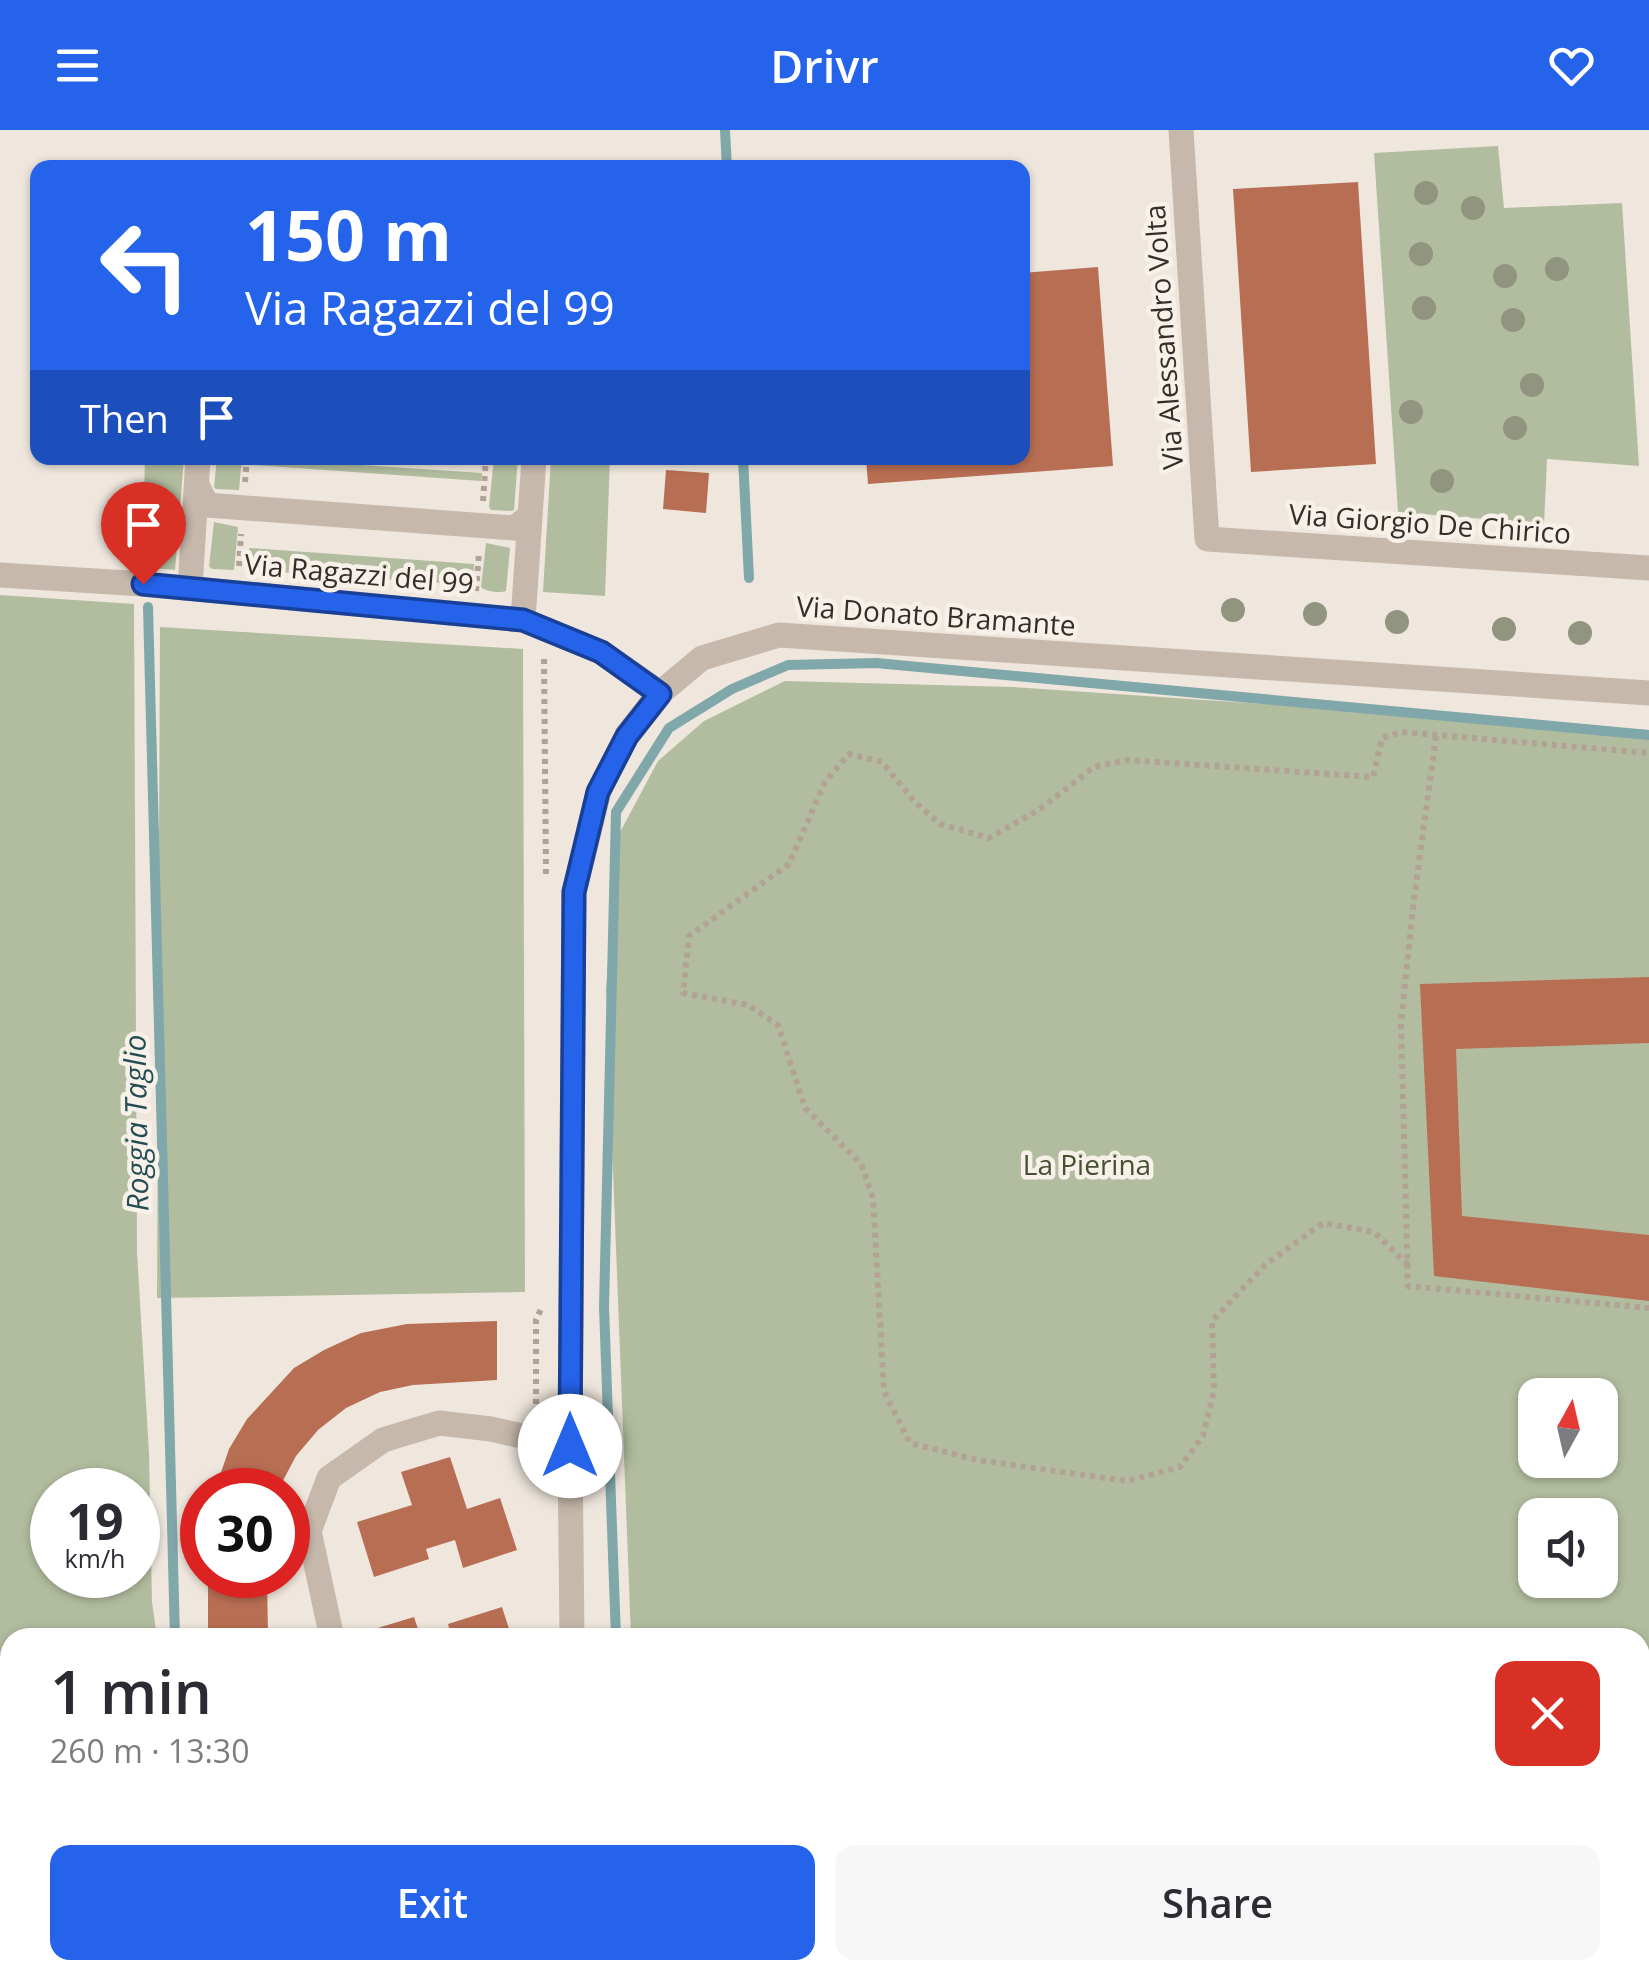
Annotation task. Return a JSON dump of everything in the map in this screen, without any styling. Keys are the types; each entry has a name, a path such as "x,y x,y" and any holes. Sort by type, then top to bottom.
{"street":[{"name":"Via Alessandro Volta","path":"1182,130 1206,540"},
{"path":"190,588 198,465"},
{"path":"523,620 534,465"},
{"path":"196,486 208,504 514,528 530,516"},
{"name":"Via Giorgio De Chirico","path":"1206,540 1649,568"},
{"name":"Via Ragazzi del 99","path":"0,575 190,588 523,620 601,652 660,694"},
{"name":"Via Donato Bramante","path":"572,1628 574,892 598,792 627,736 660,694 702,658 779,635 1649,693"},
{"path":"330,1628 309,1531 330,1478 383,1440 439,1423 491,1429 570,1446"}],"path":[{"path":"1408,1266 1374,1232 1323,1224 1265,1265 1212,1321 1214,1391 1203,1436 1180,1467 1127,1481 977,1460 910,1443 884,1392 872,1198 861,1164 805,1108 778,1025 748,1005 684,993 689,936 789,864 824,782 850,754 882,762 914,801 940,824 989,838 1040,809 1094,767 1128,760 1372,777 1382,738 1402,732 1647,755"},
{"path":"1436,736 1401,1023 1408,1286 1649,1308"}],"green space":[{"path":"1498,146 1504,208 1622,203 1639,466 1547,459 1544,524 1398,512 1374,153"},
{"path":"145,465 183,465 175,570 142,567"},
{"path":"216,465 241,465 239,490 214,487"},
{"path":"254,465 361,465 482,473 481,481"},
{"path":"493,465 517,465 514,510 489,507"},
{"path":"551,465 610,465 605,596 543,592"},
{"path":"214,522 238,527 234,570 209,566"},
{"path":"486,543 510,548 506,591 493,592 481,587"},
{"path":"249,548 474,564 472,585 248,570"},
{"path":"0,595 134,604 137,1252 149,1468 30,1468 30,1598 152,1598 156,1628 0,1628"},
{"path":"160,627 523,649 525,1292 157,1298"},
{"name":"La Pierina","path":"785,681 1013,687 1649,730 1649,1628 631,1628 606,989 618,836 658,761 704,721"}],"building":[{"path":"1358,182 1376,464 1251,472 1233,189"},
{"path":"1098,267 1113,466 868,484 867,465 1030,465 1030,272"},
{"path":"666,470 709,473 706,513 663,509"},
{"path":"1649,977 1649,1043 1456,1049 1462,1216 1649,1235 1649,1301 1434,1276 1420,984"},
{"path":"497,1321 497,1380 413,1385 380,1392 346,1408 318,1430 290,1468 223,1468 247,1419 294,1368 361,1333 407,1324"},
{"path":"450,1457 467,1509 500,1498 517,1550 463,1568 455,1540 426,1549 429,1559 374,1577 357,1522 412,1505 401,1472"},
{"path":"208,1598 267,1598 268,1628 208,1628"},
{"path":"502,1607 509,1628 449,1628 448,1624"},
{"path":"414,1617 418,1628 378,1628"}],"waterway":[{"path":"725,130 727,160"},
{"path":"743,465 749,578"},
{"name":"Roggia Taglio","path":"148,607 175,1628"},
{"path":"616,1628 604,1307 616,812 669,728 732,689 788,665 876,663 1649,735"}],"route":[{"path":"143,584 523,620 601,652 660,694 627,736 598,792 574,892 570,1446"}]}
